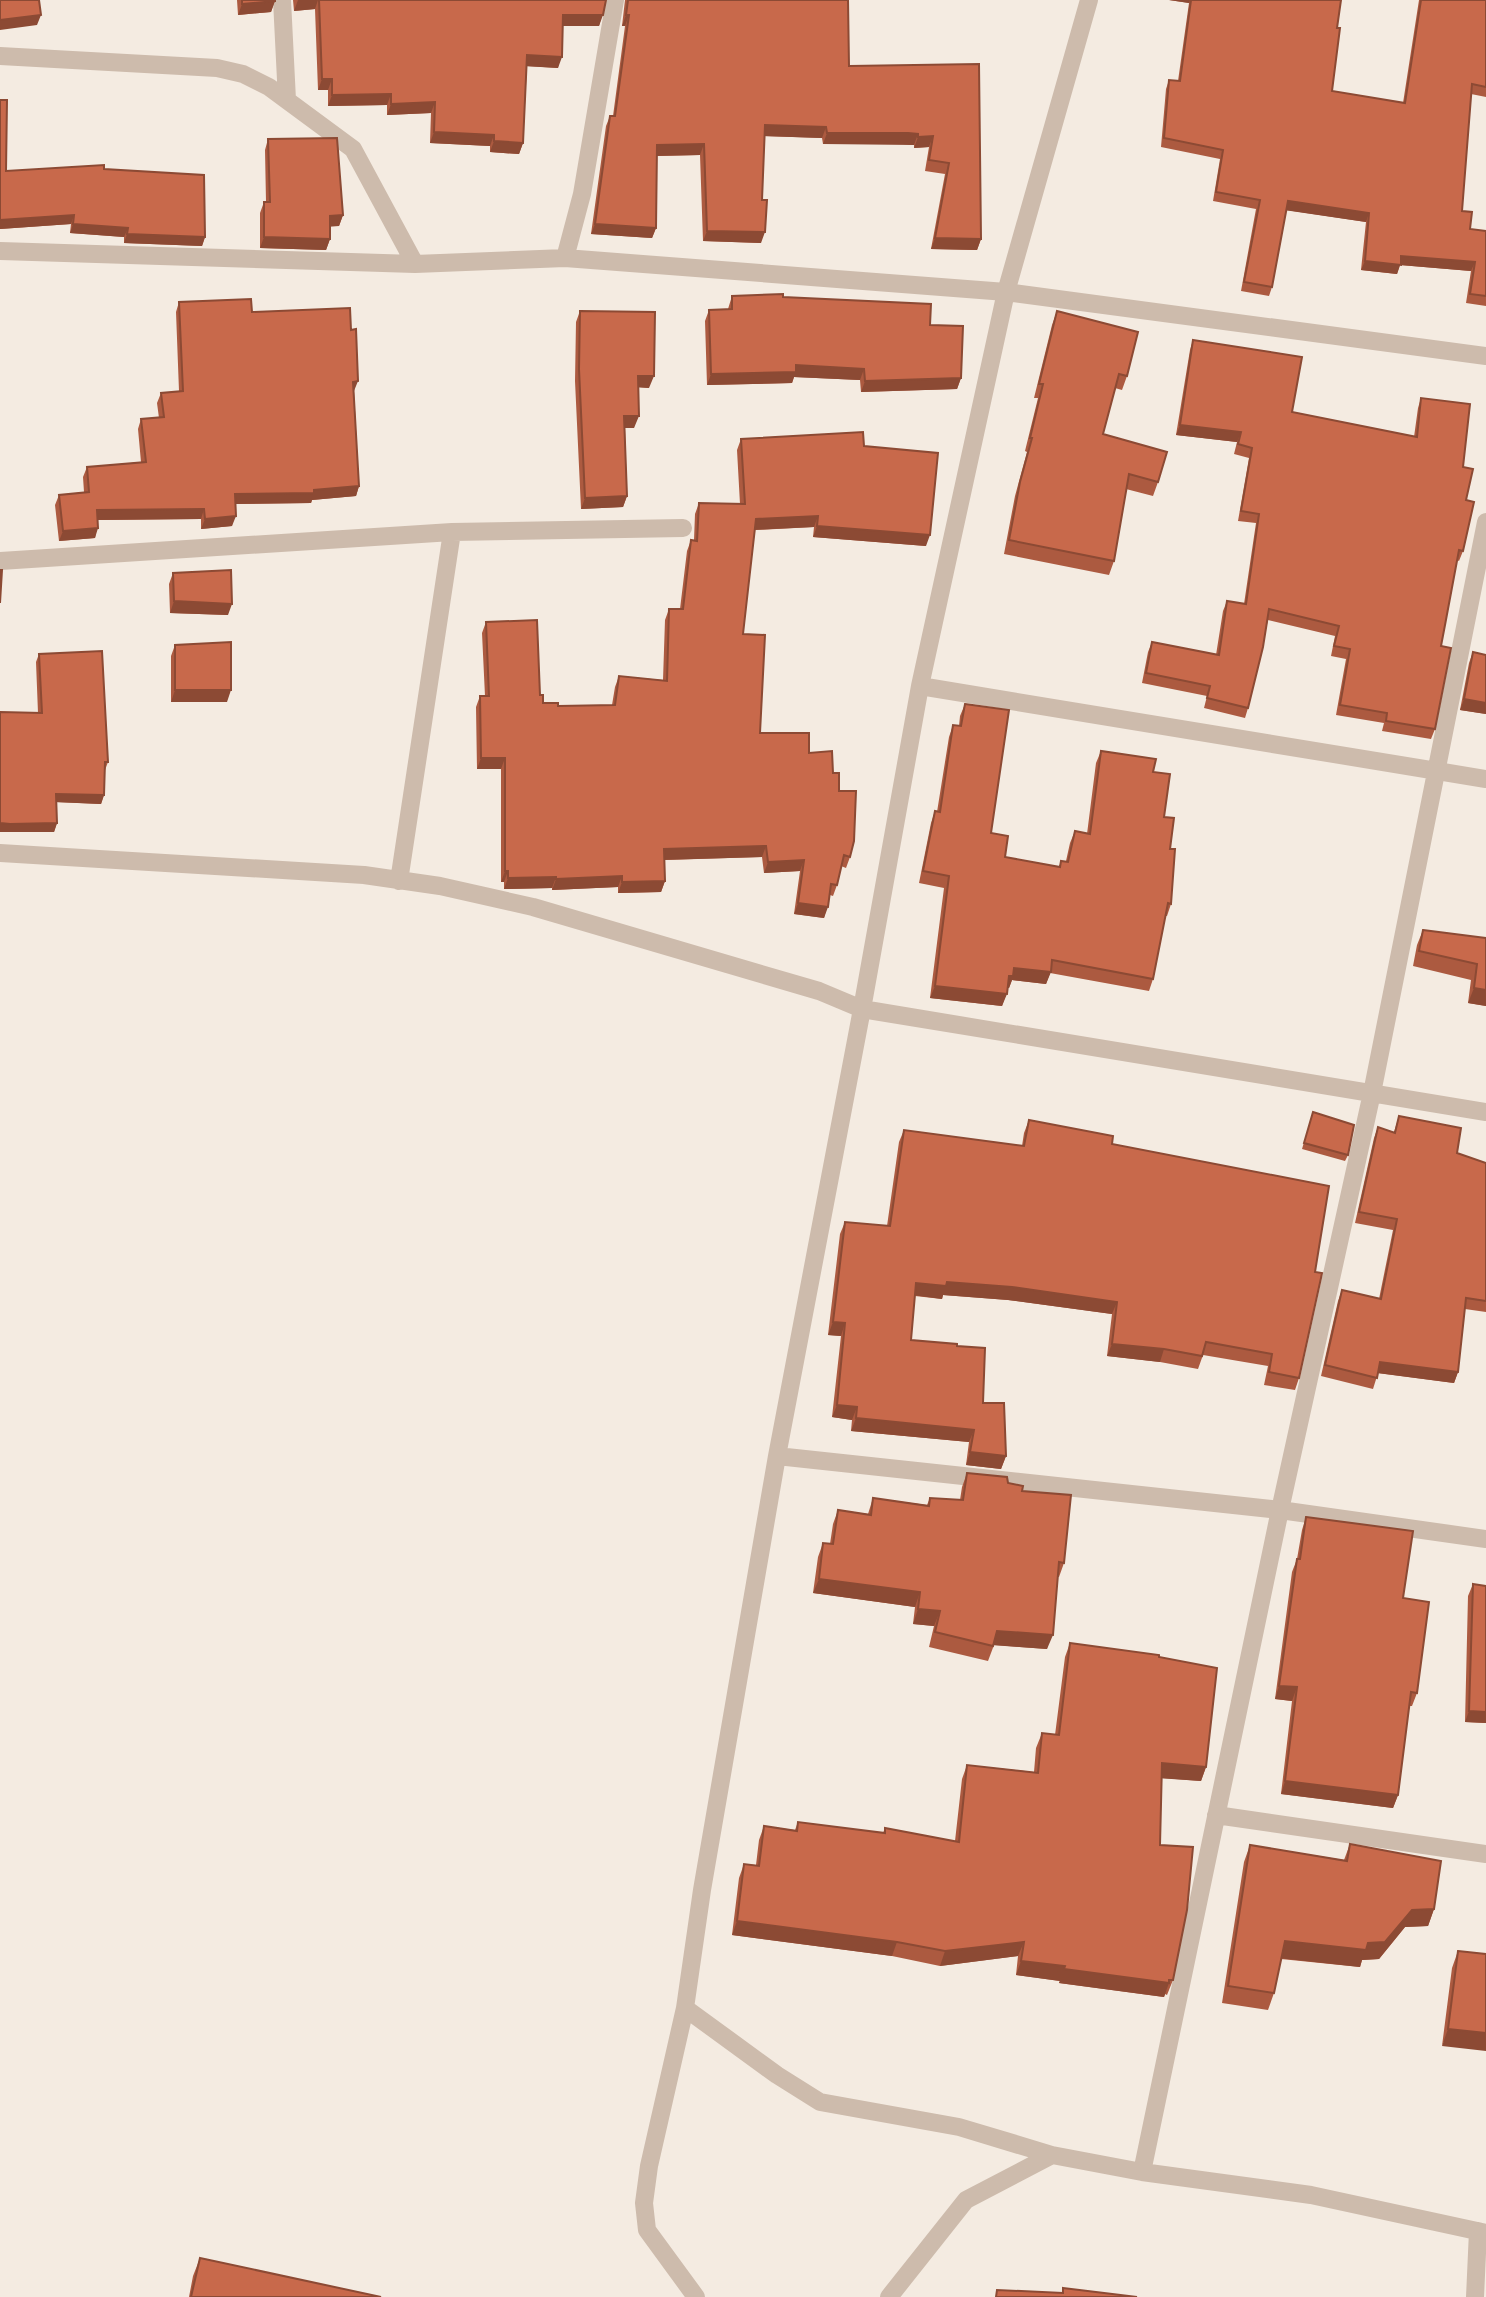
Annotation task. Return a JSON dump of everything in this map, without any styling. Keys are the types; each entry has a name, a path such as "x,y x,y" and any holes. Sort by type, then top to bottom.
{"street":[{"path":"282,0 287,100"},
{"path":"565,258 582,194 615,0"},
{"path":"696,2297 647,2230 644,2203 649,2166 685,2008 707,1863 777,1456 920,687 1006,292 1090,0"},
{"path":"0,56 217,68 243,74 269,87 352,149 415,264"},
{"path":"0,251 415,264 565,258 1006,292 1486,356"},
{"path":"1142,2172 1280,1510 1372,1093 1486,522"},
{"path":"0,561 452,532 683,528"},
{"path":"399,881 452,532"},
{"path":"920,687 1486,779"},
{"path":"0,853 364,875 440,886 533,907 820,991 862,1009 1486,1112"},
{"path":"777,1456 1280,1510 1486,1539"},
{"path":"1216,1815 1486,1854"},
{"path":"685,2008 777,2076 820,2102 959,2127 1052,2155 1142,2172 1311,2195 1482,2232 1475,2297"},
{"path":"889,2297 966,2200 1052,2155"}],"building":[{"path":"0,0 39,0 41,15 0,20"},
{"path":"242,0 275,0 275,1 242,4"},
{"path":"319,0 606,0 603,15 563,15 562,57 527,55 523,143 494,141 494,135 434,132 435,102 391,104 391,94 332,95 332,79 322,79"},
{"path":"628,0 848,0 849,66 979,64 981,239 935,238 949,163 929,160 933,136 918,137 918,134 908,133 827,133 826,127 765,125 762,200 767,200 765,232 707,231 704,144 657,145 656,228 595,224 610,116 615,116 629,15 626,15"},
{"path":"1191,0 1341,0 1332,91 1405,103 1421,0 1486,0 1486,87 1472,84 1462,211 1472,212 1470,229 1486,231 1486,296 1470,294 1475,262 1401,256 1401,265 1365,261 1369,213 1288,201 1272,287 1244,282 1260,200 1216,192 1223,150 1164,138 1169,80 1180,81"},
{"path":"0,100 7,100 6,171 104,165 104,169 204,175 205,237 127,234 128,228 73,224 74,215 0,220"},
{"path":"337,138 343,215 330,216 330,239 264,237 264,202 270,202 268,139"},
{"path":"783,294 783,297 931,304 930,325 963,326 961,378 865,381 864,369 796,365 796,372 711,374 709,310 732,309 732,296"},
{"path":"251,299 252,312 350,308 351,330 356,329 358,381 353,382 359,486 314,490 314,493 235,494 236,516 205,519 204,509 97,510 98,528 63,531 59,495 89,492 87,467 146,462 141,419 164,417 161,393 183,391 179,302"},
{"path":"580,311 655,312 654,376 638,376 639,416 624,416 627,496 585,498 579,369"},
{"path":"1057,311 1138,332 1127,376 1119,374 1103,434 1167,452 1158,482 1129,474 1114,561 1009,540 1043,384 1039,384"},
{"path":"1193,340 1302,357 1292,412 1417,437 1421,398 1470,404 1463,467 1473,469 1466,500 1474,502 1463,551 1459,550 1441,646 1451,648 1435,729 1386,721 1387,713 1340,705 1350,649 1334,646 1339,626 1269,609 1248,708 1207,698 1210,686 1146,673 1152,642 1219,655 1227,601 1246,604 1259,514 1241,511 1252,448 1238,444 1241,432 1180,425"},
{"path":"863,432 864,446 938,453 930,535 817,526 818,516 756,519 743,634 765,635 760,733 809,733 809,753 832,751 833,773 839,773 839,791 856,791 854,841 850,857 844,855 837,885 831,884 828,907 798,903 804,860 768,862 766,846 664,849 665,881 622,882 622,876 508,878 508,871 505,871 505,758 481,758 480,696 489,696 486,622 537,620 540,695 543,695 543,703 558,703 558,706 615,705 619,676 667,681 669,609 683,609 691,540 697,541 699,503 745,504 741,439"},
{"path":"0,570 2,570 0,603"},
{"path":"231,570 232,604 174,601 173,573"},
{"path":"231,642 231,690 175,690 175,645"},
{"path":"102,651 108,762 105,762 104,795 56,794 57,823 0,823 0,712 42,713 39,654"},
{"path":"1473,652 1486,655 1486,703 1464,699"},
{"path":"965,704 1009,710 991,833 1008,836 1005,857 1060,867 1061,861 1068,862 1075,831 1090,834 1101,751 1156,759 1153,772 1170,774 1164,817 1174,818 1170,849 1175,849 1171,904 1168,903 1153,979 1052,960 1051,972 1014,968 1013,976 1009,976 1007,994 935,986 949,876 923,871 935,811 940,812 953,725 961,726"},
{"path":"1423,930 1486,938 1486,990 1474,988 1477,964 1419,951"},
{"path":"1313,1112 1354,1125 1348,1155 1304,1143"},
{"path":"1399,1116 1461,1128 1457,1153 1486,1163 1486,1301 1466,1298 1458,1372 1380,1362 1377,1378 1325,1365 1342,1290 1381,1299 1397,1219 1359,1212 1378,1127 1395,1133"},
{"path":"1029,1120 1113,1136 1112,1144 1329,1186 1315,1272 1322,1273 1299,1378 1269,1372 1272,1354 1206,1342 1202,1356 1112,1344 1117,1302 1012,1287 947,1282 946,1286 916,1283 911,1340 985,1348 983,1403 1004,1403 1006,1456 970,1452 974,1430 856,1418 857,1407 837,1405 845,1323 833,1322 845,1222 890,1226 904,1130 1024,1146"},
{"path":"967,1473 1007,1477 1008,1483 1023,1486 1022,1491 1071,1495 1064,1563 1059,1562 1053,1635 997,1631 993,1646 935,1632 940,1611 918,1609 920,1592 819,1579 823,1543 833,1544 838,1510 871,1515 873,1498 929,1506 930,1498 963,1500"},
{"path":"1306,1517 1413,1531 1403,1598 1429,1602 1417,1693 1411,1692 1398,1795 1285,1781 1297,1687 1279,1686 1297,1559 1300,1559"},
{"path":"1473,1584 1486,1586 1486,1712 1469,1711"},
{"path":"1070,1643 1159,1655 1217,1668 1206,1767 1162,1763 1160,1845 1193,1847 1187,1910 1173,1980 1169,1980 1169,1983 1021,1961 1024,1942 945,1951 737,1921 744,1864 759,1866 764,1826 797,1831 798,1822 885,1833 885,1828 959,1842 967,1765 1038,1773 1042,1733 1059,1735"},
{"path":"1350,1844 1441,1861 1434,1909 1412,1910 1385,1942 1368,1943 1366,1950 1285,1941 1274,1993 1228,1986 1250,1845 1347,1861"},
{"path":"1458,1951 1486,1954 1486,2033 1448,2029"},
{"path":"200,2258 381,2297 191,2297"},
{"path":"1063,2288 1137,2297 996,2297 997,2290 1063,2293"}]}
